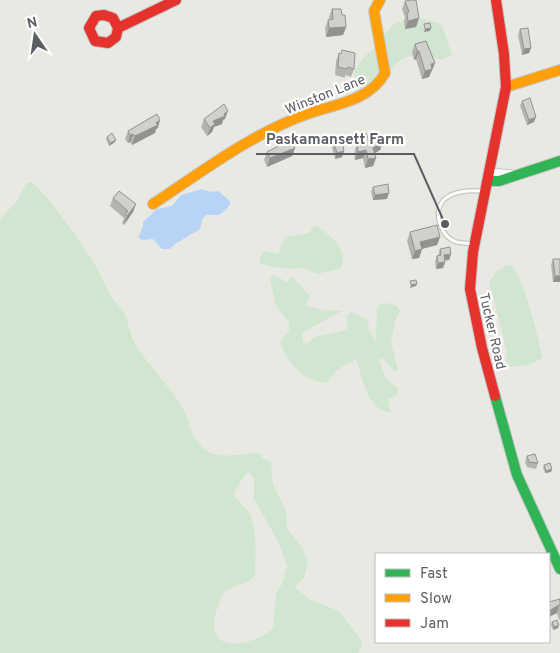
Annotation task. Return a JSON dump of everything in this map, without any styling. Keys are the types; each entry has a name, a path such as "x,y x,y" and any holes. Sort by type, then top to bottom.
{"main road":[{"path":"118,28 160,6 176,0"},
{"name":"Winston Lane","path":"153,204 263,136 298,117 374,90 385,74 374,11 380,0"},
{"name":"Tucker Road","path":"496,0 504,54 506,87 475,245 470,289 482,348 517,476 560,569"},
{"path":"506,87 560,70"},
{"path":"488,182 499,181 560,161"}],"lane":[{"path":"475,245 455,242 448,237 438,217 442,202 456,194 472,190 488,182"}],"green space":[{"path":"422,19 439,23 443,28 452,55 442,60 428,56 407,57 396,64 391,70 384,85 353,96 355,70 366,55 379,45 394,24 404,20"},
{"path":"30,182 46,196 87,252 111,296 125,314 134,342 181,405 201,446 213,454 219,455 259,453 262,458 271,462 273,484 286,511 287,528 301,546 308,562 304,578 296,585 296,588 309,599 339,611 361,640 362,645 358,653 0,653 0,219 16,202 26,184","holes":["250,473 254,479 254,499 279,543 287,566 282,584 276,593 273,628 254,640 229,643 222,641 217,636 214,627 215,617 224,593 247,582 255,575 256,545 253,522 248,512 233,493 246,474"]},
{"path":"314,226 328,234 338,244 343,256 340,269 317,274 304,268 281,268 260,263 260,257 264,251 278,254 285,237 309,233"},
{"path":"507,265 512,265 522,285 543,358 528,365 510,367 506,363 507,352 489,282 497,271"},
{"path":"274,275 287,282 291,276 294,278 310,296 306,303 307,306 324,310 342,311 303,332 302,341 306,344 314,337 347,330 347,316 352,312 368,320 369,330 376,342 377,307 382,303 392,304 399,308 400,311 395,321 391,341 398,370 394,371 382,358 379,360 386,379 399,389 396,396 388,399 391,413 383,411 371,399 356,359 337,370 327,382 312,380 290,362 285,354 281,339 289,332 289,323 276,306 270,279"}],"water":[{"path":"202,189 210,192 218,191 230,201 230,205 219,215 206,215 202,220 200,229 170,249 162,249 153,239 142,240 138,237 143,227 143,222 157,209 172,206 181,195"}],"building":[{"path":"416,0 419,18 408,21 407,13 409,12 405,1"},
{"path":"332,9 341,9 342,15 345,15 346,27 329,28 328,20 333,19"},
{"path":"430,23 431,28 425,29 424,24"},
{"path":"528,28 531,48 524,49 520,29"},
{"path":"426,41 435,63 431,64 432,69 425,71 415,44"},
{"path":"342,50 355,53 354,69 338,67 339,53 341,54"},
{"path":"530,98 536,117 529,120 522,101"},
{"path":"224,104 228,111 224,114 225,116 213,121 215,124 210,128 204,119"},
{"path":"157,114 160,120 156,123 158,125 135,136 133,134 130,135 128,131"},
{"path":"112,133 116,140 110,143 107,137"},
{"path":"366,133 371,146 378,138 383,142 373,148 376,158 368,159 366,150 358,152 357,145 361,145 359,135"},
{"path":"338,138 339,141 342,141 344,151 337,153 334,143 335,139"},
{"path":"291,141 295,148 270,158 267,152"},
{"path":"388,184 389,193 375,195 373,187"},
{"path":"119,191 136,204 127,216 125,215 128,211 113,198"},
{"path":"437,225 440,237 420,242 422,249 415,251 410,232"},
{"path":"450,247 451,254 444,255 445,262 438,263 437,256 441,255 440,249"},
{"path":"553,259 560,259 560,276 555,276"},
{"path":"416,280 417,284 411,285 410,281"},
{"path":"535,454 538,463 529,462 527,456"},
{"path":"550,463 552,469 546,471 544,465"},
{"path":"560,599 560,606 550,610 550,602"},
{"path":"557,620 559,625 554,627 552,622"}],"traffic: fast":[{"path":"488,181 499,181 560,161"},
{"path":"495,396 517,475 560,569"}],"traffic: slow":[{"path":"153,204 210,165 250,141 292,120 344,103 372,89 385,73 374,11 380,0"},
{"path":"506,87 560,70"}],"traffic: jam":[{"path":"118,28 113,18 104,15 96,16 89,28 95,41 108,43 116,37 118,28 176,0"},
{"path":"495,396 482,348 470,289 473,252 506,87 504,54 496,0"}],"place":[{"name":"Paskamansett Farm","path":"445,224"}]}
